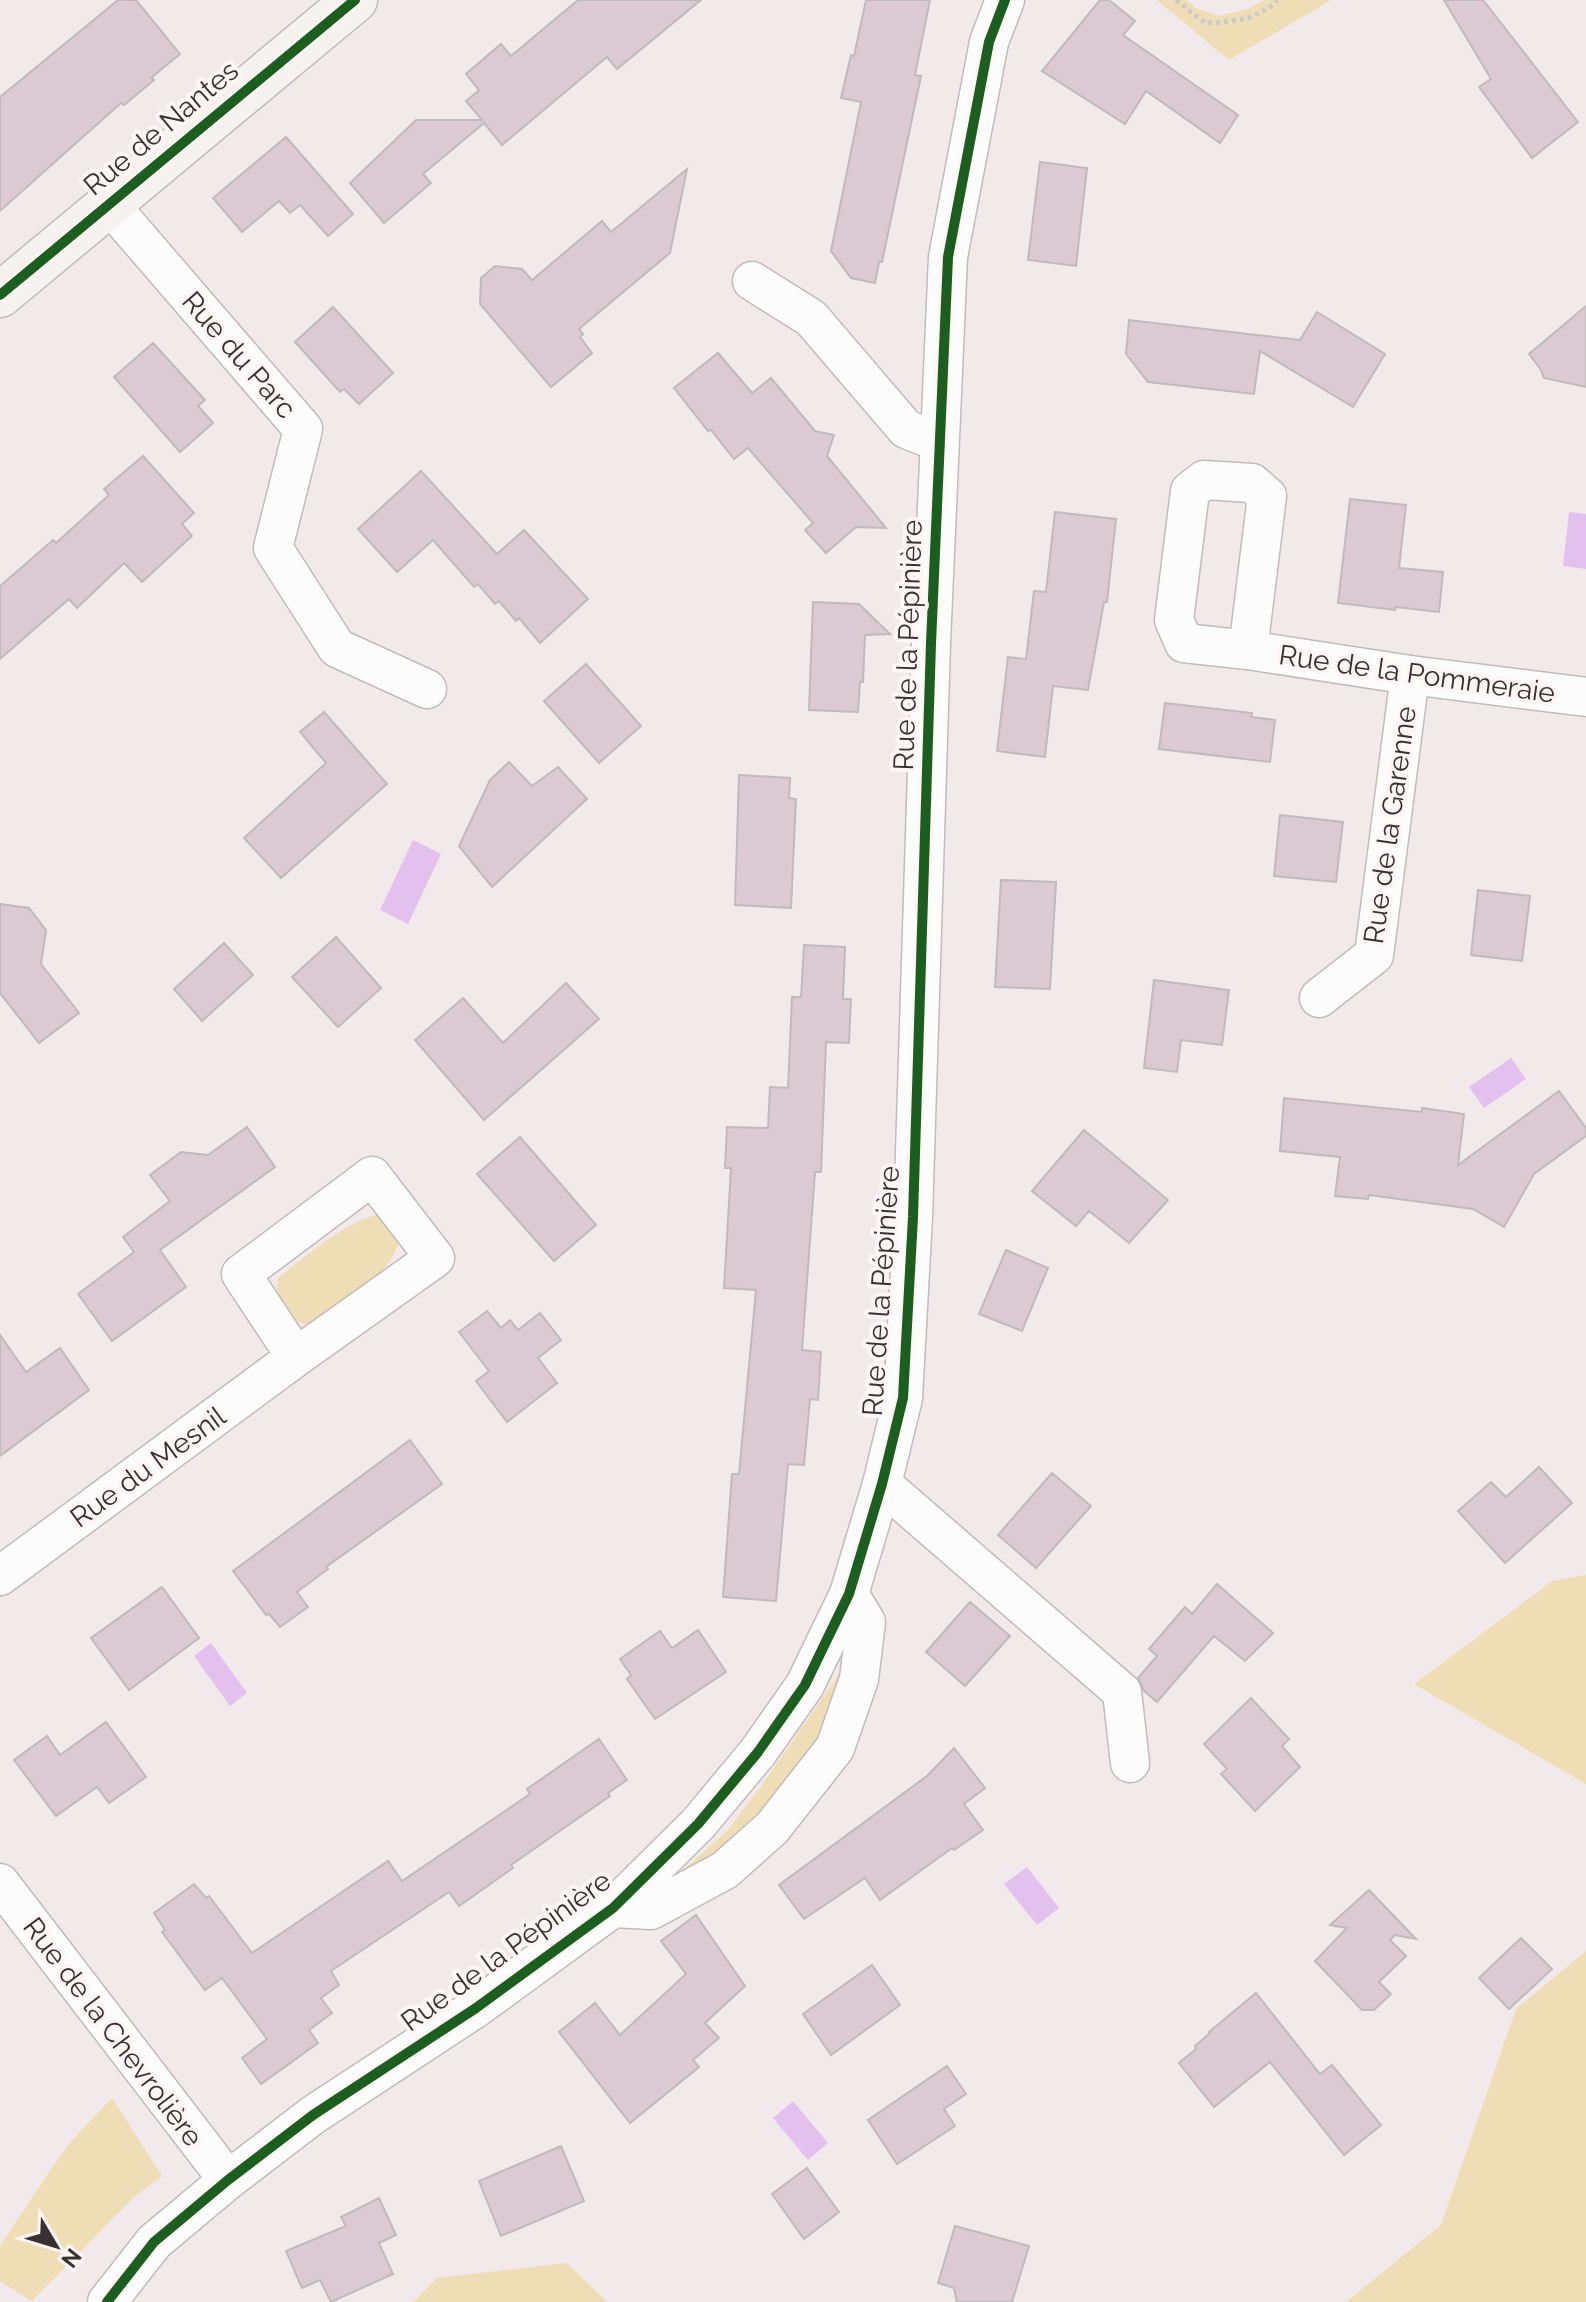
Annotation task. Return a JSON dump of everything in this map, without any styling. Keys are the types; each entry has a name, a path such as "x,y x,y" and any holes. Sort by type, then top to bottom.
{"main road":[{"name":"Rue de Nantes","path":"0,295 355,0"}],"street":[{"name":"Rue de la Pépinière","path":"107,2302 154,2242 228,2180 313,2115 476,2008 613,1908 698,1824 758,1752 805,1685 849,1594 882,1484 903,1398 911,1262 948,257 989,42 1005,0"},
{"name":"Rue du Parc","path":"109,204 303,429 273,548 337,648 427,689"},
{"path":"752,281 811,318 906,429 939,442"},
{"name":"Rue de la Pommeraie","path":"1248,650 1410,675 1586,697"},
{"name":"Rue de la Garenne","path":"1319,998 1374,955 1410,675"},
{"name":"Rue du Mesnil","path":"0,1576 435,1258 372,1176 241,1274 296,1357"},
{"path":"882,1484 1122,1692 1130,1763"},
{"name":"Rue de la Pépinière","path":"613,1908 651,1910 725,1870 772,1828 835,1748 859,1679 866,1622 849,1594"},
{"name":"Rue de la Chevrolière","path":"0,1883 228,2180"}],"path":[{"path":"1176,0 1205,23 1231,22 1267,10 1277,0"}],"shaded area":[{"path":"1157,0 1186,0 1196,8 1218,16 1248,9 1264,0 1331,0 1229,60"},
{"path":"1569,512 1586,514 1586,569 1563,566"},
{"path":"413,840 441,854 408,924 380,910"},
{"path":"1511,1058 1526,1079 1484,1108 1469,1087"},
{"path":"382,1213 401,1239 389,1262 374,1280 340,1306 307,1325 293,1319 280,1307 278,1278 340,1231"},
{"path":"1586,1575 1586,1784 1414,1684 1552,1581"},
{"path":"211,1643 247,1693 230,1706 194,1656"},
{"path":"846,1664 831,1715 773,1802 723,1853 678,1875 727,1831"},
{"path":"1027,1867 1059,1908 1037,1925 1004,1884"},
{"path":"1586,1951 1586,2302 1346,2302 1441,2225 1516,2009"},
{"path":"112,2098 162,2176 134,2197 32,2301 0,2281 0,2247 57,2160"},
{"path":"793,2101 828,2143 808,2160 773,2118"},
{"path":"567,2263 607,2302 413,2302 437,2278"}],"building":[{"path":"118,0 136,0 180,54 151,78 154,80 124,105 121,103 0,211 0,97"},
{"path":"578,0 701,0 617,69 607,57 502,145 484,123 423,174 431,183 384,223 350,183 416,120 482,120 466,101 479,90 466,74 501,44 511,56"},
{"path":"866,0 930,0 915,75 921,76 875,283 851,278 831,251 861,102 841,98"},
{"path":"1100,0 1109,0 1135,21 1123,35 1238,115 1220,143 1146,91 1125,124 1042,71"},
{"path":"1444,0 1483,0 1578,122 1532,158 1479,87 1491,79"},
{"path":"286,137 353,214 328,236 300,205 290,213 279,201 242,232 213,198"},
{"path":"1040,162 1087,168 1076,266 1028,260"},
{"path":"687,169 670,253 579,329 583,334 580,337 592,353 551,387 480,304 481,278 495,266 522,269 532,280 602,221 611,232"},
{"path":"1586,306 1586,387 1544,378 1529,354"},
{"path":"333,307 393,373 359,404 344,389 340,392 295,342"},
{"path":"1317,312 1385,354 1353,407 1260,351 1254,394 1148,382 1126,354 1129,320 1300,340"},
{"path":"153,343 205,400 198,406 213,423 180,452 114,377"},
{"path":"718,353 752,393 771,378 815,431 834,435 827,456 886,528 856,527 826,553 805,530 813,523 748,448 734,459 674,388"},
{"path":"143,456 194,513 182,524 192,536 142,582 124,563 77,608 69,599 0,659 0,586 53,540 56,543 109,495 104,489"},
{"path":"421,471 497,554 524,530 588,599 540,643 519,618 516,621 499,601 495,604 478,584 474,587 433,540 397,572 358,529"},
{"path":"1350,499 1406,505 1399,568 1443,572 1439,612 1338,603"},
{"path":"1055,512 1116,519 1107,602 1104,602 1088,690 1053,686 1045,757 997,751 1008,657 1026,659 1034,591 1046,592"},
{"path":"813,602 859,604 890,634 865,635 858,712 809,710"},
{"path":"586,664 641,726 599,763 544,701"},
{"path":"1165,703 1252,713 1251,717 1275,720 1270,762 1159,749"},
{"path":"324,712 387,784 281,878 244,838 326,763 300,732"},
{"path":"509,762 532,786 558,767 587,799 492,887 459,846 490,780"},
{"path":"739,775 790,778 789,798 796,799 791,908 735,905"},
{"path":"1280,815 1343,822 1336,882 1274,876"},
{"path":"1001,880 1056,882 1050,989 995,987"},
{"path":"1478,890 1530,896 1522,961 1471,955"},
{"path":"0,904 29,908 46,930 41,964 79,1013 39,1043 0,993"},
{"path":"336,937 381,988 338,1027 292,977"},
{"path":"224,943 253,975 202,1021 174,989"},
{"path":"804,945 845,947 843,999 851,999 849,1043 826,1042 821,1172 815,1172 802,1350 821,1352 818,1400 810,1399 804,1465 788,1464 776,1601 723,1597 732,1474 739,1474 756,1290 724,1288 731,1168 725,1168 727,1127 768,1128 770,1087 788,1088 792,997 801,997"},
{"path":"1154,980 1229,990 1222,1045 1181,1040 1177,1072 1144,1068"},
{"path":"566,983 599,1019 484,1120 415,1040 463,998 503,1043"},
{"path":"1559,1091 1586,1128 1586,1136 1534,1174 1504,1227 1473,1209 1369,1195 1368,1199 1335,1196 1340,1157 1280,1151 1284,1098 1422,1112 1422,1108 1464,1114 1458,1165"},
{"path":"247,1127 275,1167 160,1250 186,1287 112,1341 78,1294 134,1252 123,1237 170,1201 150,1175 181,1152 208,1155"},
{"path":"1084,1130 1168,1200 1129,1243 1089,1211 1076,1226 1032,1191"},
{"path":"520,1137 596,1225 554,1261 477,1174"},
{"path":"1006,1250 1048,1268 1022,1331 979,1314"},
{"path":"487,1311 501,1328 510,1320 518,1330 540,1313 561,1340 538,1358 557,1383 507,1422 476,1381 489,1371 459,1332"},
{"path":"0,1335 26,1372 60,1348 89,1390 0,1456"},
{"path":"410,1440 442,1484 326,1567 328,1569 297,1592 308,1607 280,1627 269,1614 266,1615 233,1571"},
{"path":"1539,1467 1572,1503 1505,1563 1458,1511 1491,1482 1506,1497"},
{"path":"1052,1473 1091,1506 1036,1568 998,1535"},
{"path":"1217,1584 1273,1633 1245,1661 1214,1636 1157,1702 1144,1691 1138,1678 1157,1656 1149,1649 1185,1607 1192,1614"},
{"path":"162,1587 199,1638 129,1690 91,1638"},
{"path":"970,1602 1010,1636 965,1686 926,1652"},
{"path":"698,1630 726,1672 655,1719 627,1679 631,1675 620,1659 660,1631 672,1648"},
{"path":"1251,1698 1289,1739 1282,1746 1300,1767 1255,1811 1221,1774 1227,1769 1204,1744"},
{"path":"106,1722 146,1777 109,1803 97,1787 56,1816 14,1760 47,1736 60,1755"},
{"path":"599,1739 627,1780 608,1793 610,1796 511,1865 513,1868 459,1906 449,1892 331,1971 339,1985 321,1998 332,2013 309,2030 318,2043 261,2084 242,2058 267,2039 222,1978 205,1990 162,1932 165,1930 154,1913 194,1884 206,1898 209,1896 252,1953 388,1861 402,1881 530,1794 527,1789"},
{"path":"954,1748 985,1788 964,1804 983,1830 954,1850 952,1848 880,1900 865,1878 804,1919 779,1885 927,1776"},
{"path":"1369,1890 1416,1939 1395,1935 1390,1940 1406,1956 1379,1982 1391,1994 1374,2010 1362,2010 1315,1961 1347,1928 1330,1925"},
{"path":"696,1915 745,1986 705,2023 719,2038 693,2060 699,2067 630,2123 559,2032 595,2003 620,2035 686,1974 661,1941"},
{"path":"1521,1938 1552,1969 1509,2009 1479,1978"},
{"path":"872,1965 900,2005 831,2055 803,2014"},
{"path":"1256,1993 1320,2074 1332,2065 1381,2125 1344,2155 1270,2062 1214,2107 1179,2063 1196,2049 1195,2046 1209,2032"},
{"path":"947,2066 966,2094 944,2109 955,2126 897,2164 868,2120"},
{"path":"561,2146 584,2201 501,2236 479,2181"},
{"path":"807,2168 839,2212 804,2239 772,2194"},
{"path":"379,2198 396,2235 379,2243 393,2274 331,2302 320,2280 302,2288 286,2251 346,2226 341,2217"},
{"path":"955,2226 1029,2246 1012,2302 957,2302 954,2288 938,2283"}],"cycle path":[{"path":"0,295 355,0"},
{"path":"107,2302 154,2242 228,2180 313,2115 476,2008 613,1908 698,1824 758,1752 805,1685 849,1594 882,1484 903,1398 913,1217 931,643 948,257 989,42 1005,0"}]}
